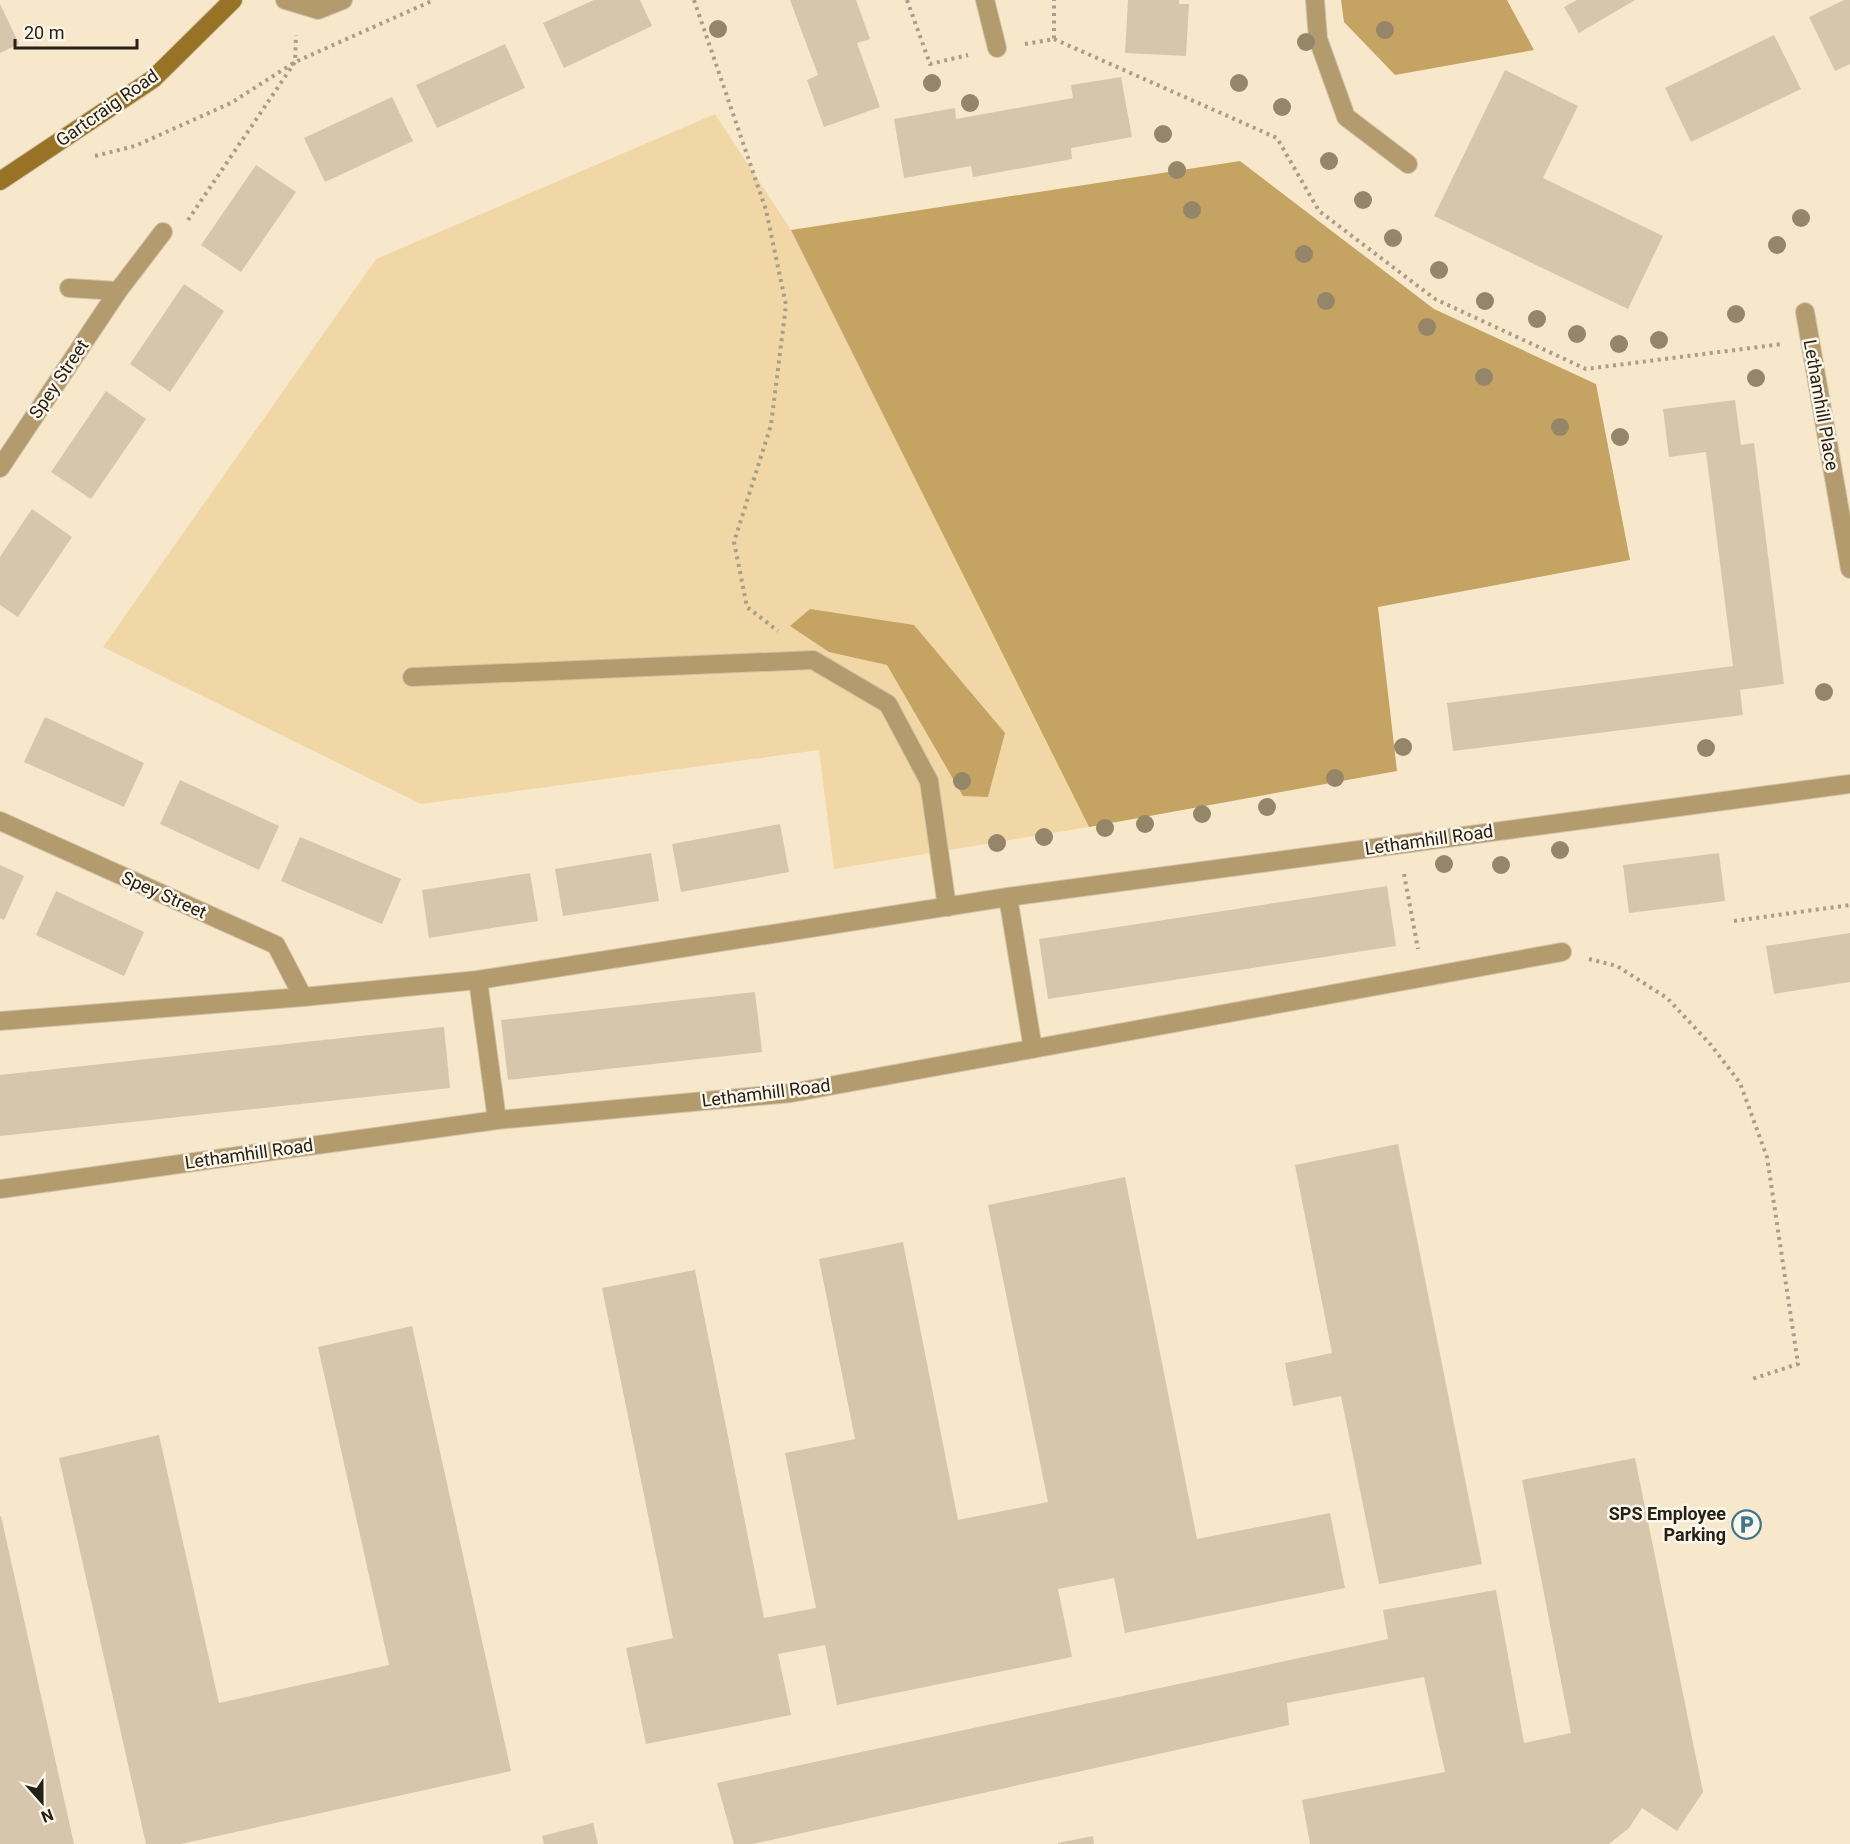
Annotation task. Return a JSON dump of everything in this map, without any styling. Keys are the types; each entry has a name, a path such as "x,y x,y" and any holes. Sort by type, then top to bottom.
{"street":[{"name":"Gartcraig Road","path":"0,181 153,79 233,0"},
{"path":"291,2 318,10 342,0"},
{"path":"985,0 997,48"},
{"path":"1315,0 1318,39 1346,117 1408,164"},
{"name":"Spey Street","path":"0,468 118,291 163,231"},
{"path":"69,288 118,291"},
{"name":"Lethamhill Place","path":"1805,312 1850,569"},
{"path":"412,677 813,660 888,704 929,781 947,907"},
{"name":"Lethamhill Road","path":"0,1021 303,997 478,980 1008,897 1850,784"},
{"name":"Spey Street","path":"0,821 276,945 303,997"},
{"path":"1008,897 1033,1049"},
{"name":"Lethamhill Road","path":"0,1189 497,1120 791,1093 1562,952"},
{"path":"478,980 497,1120"}],"path":[{"path":"91,157 135,146 231,102 295,62 434,0"},
{"path":"694,0 766,210 786,305 771,425 734,542 747,607 813,660"},
{"path":"163,231 189,219 295,62 291,2"},
{"path":"1053,39 1277,138 1319,211 1435,299 1586,369 1809,340"},
{"path":"1403,865 1424,977"},
{"path":"1734,921 1850,904"},
{"path":"1562,952 1617,966 1667,998 1711,1045 1740,1083 1767,1157 1798,1364 1749,1380"}],"shaded area":[{"path":"1341,0 1507,0 1534,50 1395,75 1344,22"},
{"path":"715,114 791,230 1089,827 834,869 819,750 421,804 103,647 376,259"},
{"path":"1240,161 1434,309 1596,384 1630,560 1378,607 1397,771 1089,827 791,230"},
{"path":"810,609 914,625 1005,733 988,797 963,796 887,665 829,652 790,626"}],"building":[{"path":"594,0 640,0 652,26 564,68 543,23"},
{"path":"790,0 856,0 870,39 857,43 880,107 824,127 807,80 818,75"},
{"path":"1128,0 1179,0 1179,4 1189,4 1186,56 1125,53"},
{"path":"1577,0 1635,0 1579,33 1564,7"},
{"path":"1844,0 1850,0 1850,64 1835,71 1809,17"},
{"path":"0,4 19,44 0,53"},
{"path":"1774,35 1801,89 1691,142 1665,88"},
{"path":"505,44 525,88 437,128 416,85"},
{"path":"1505,70 1578,106 1543,178 1663,236 1628,309 1434,216"},
{"path":"1121,77 1132,137 1071,148 1072,159 973,177 971,166 904,178 894,119 955,108 956,119 1073,98 1071,85"},
{"path":"392,97 413,141 325,182 304,138"},
{"path":"256,165 296,192 241,272 201,245"},
{"path":"184,284 224,311 170,392 130,364"},
{"path":"106,391 146,419 91,499 51,472"},
{"path":"1735,400 1741,445 1754,443 1784,684 1740,690 1743,715 1453,751 1447,703 1733,666 1706,452 1669,457 1663,409"},
{"path":"32,509 72,537 18,617 0,605 0,557"},
{"path":"45,717 144,763 124,807 24,762"},
{"path":"180,780 279,826 259,870 160,824"},
{"path":"780,824 789,872 681,892 672,844"},
{"path":"300,837 401,879 382,924 281,881"},
{"path":"651,853 659,901 563,916 555,869"},
{"path":"1719,853 1725,901 1629,913 1623,865"},
{"path":"0,865 24,876 4,920 0,918"},
{"path":"530,873 538,921 429,938 422,890"},
{"path":"1387,886 1396,946 1048,999 1039,939"},
{"path":"56,891 144,932 124,976 36,935"},
{"path":"1850,933 1850,982 1774,994 1766,946"},
{"path":"755,992 762,1052 508,1080 501,1020"},
{"path":"444,1027 450,1088 0,1136 0,1075"},
{"path":"1398,1144 1482,1564 1379,1584 1341,1396 1293,1406 1285,1363 1332,1353 1295,1165"},
{"path":"1125,1177 1197,1539 1330,1513 1345,1588 1125,1633 1114,1578 1058,1589 1072,1657 837,1705 825,1645 778,1654 791,1715 646,1744 626,1648 673,1638 602,1288 695,1270 764,1618 816,1608 785,1453 855,1439 819,1259 903,1242 958,1520 1048,1502 988,1205"},
{"path":"412,1326 511,1771 181,1844 146,1844 59,1458 159,1435 219,1703 389,1665 318,1347"},
{"path":"1635,1458 1703,1792 1677,1831 1642,1808 1629,1828 1609,1844 1310,1844 1302,1800 1445,1772 1424,1677 1287,1703 1289,1725 753,1844 734,1844 717,1783 1388,1639 1383,1610 1496,1590 1524,1743 1571,1733 1522,1480"},
{"path":"1,1516 74,1844 0,1844"},
{"path":"593,1823 598,1844 544,1844 542,1836"},
{"path":"1093,1836 1094,1844 1058,1844 1058,1843"}],"place":[{"name":"SPS Employee Parking","path":"1747,1524"}]}
